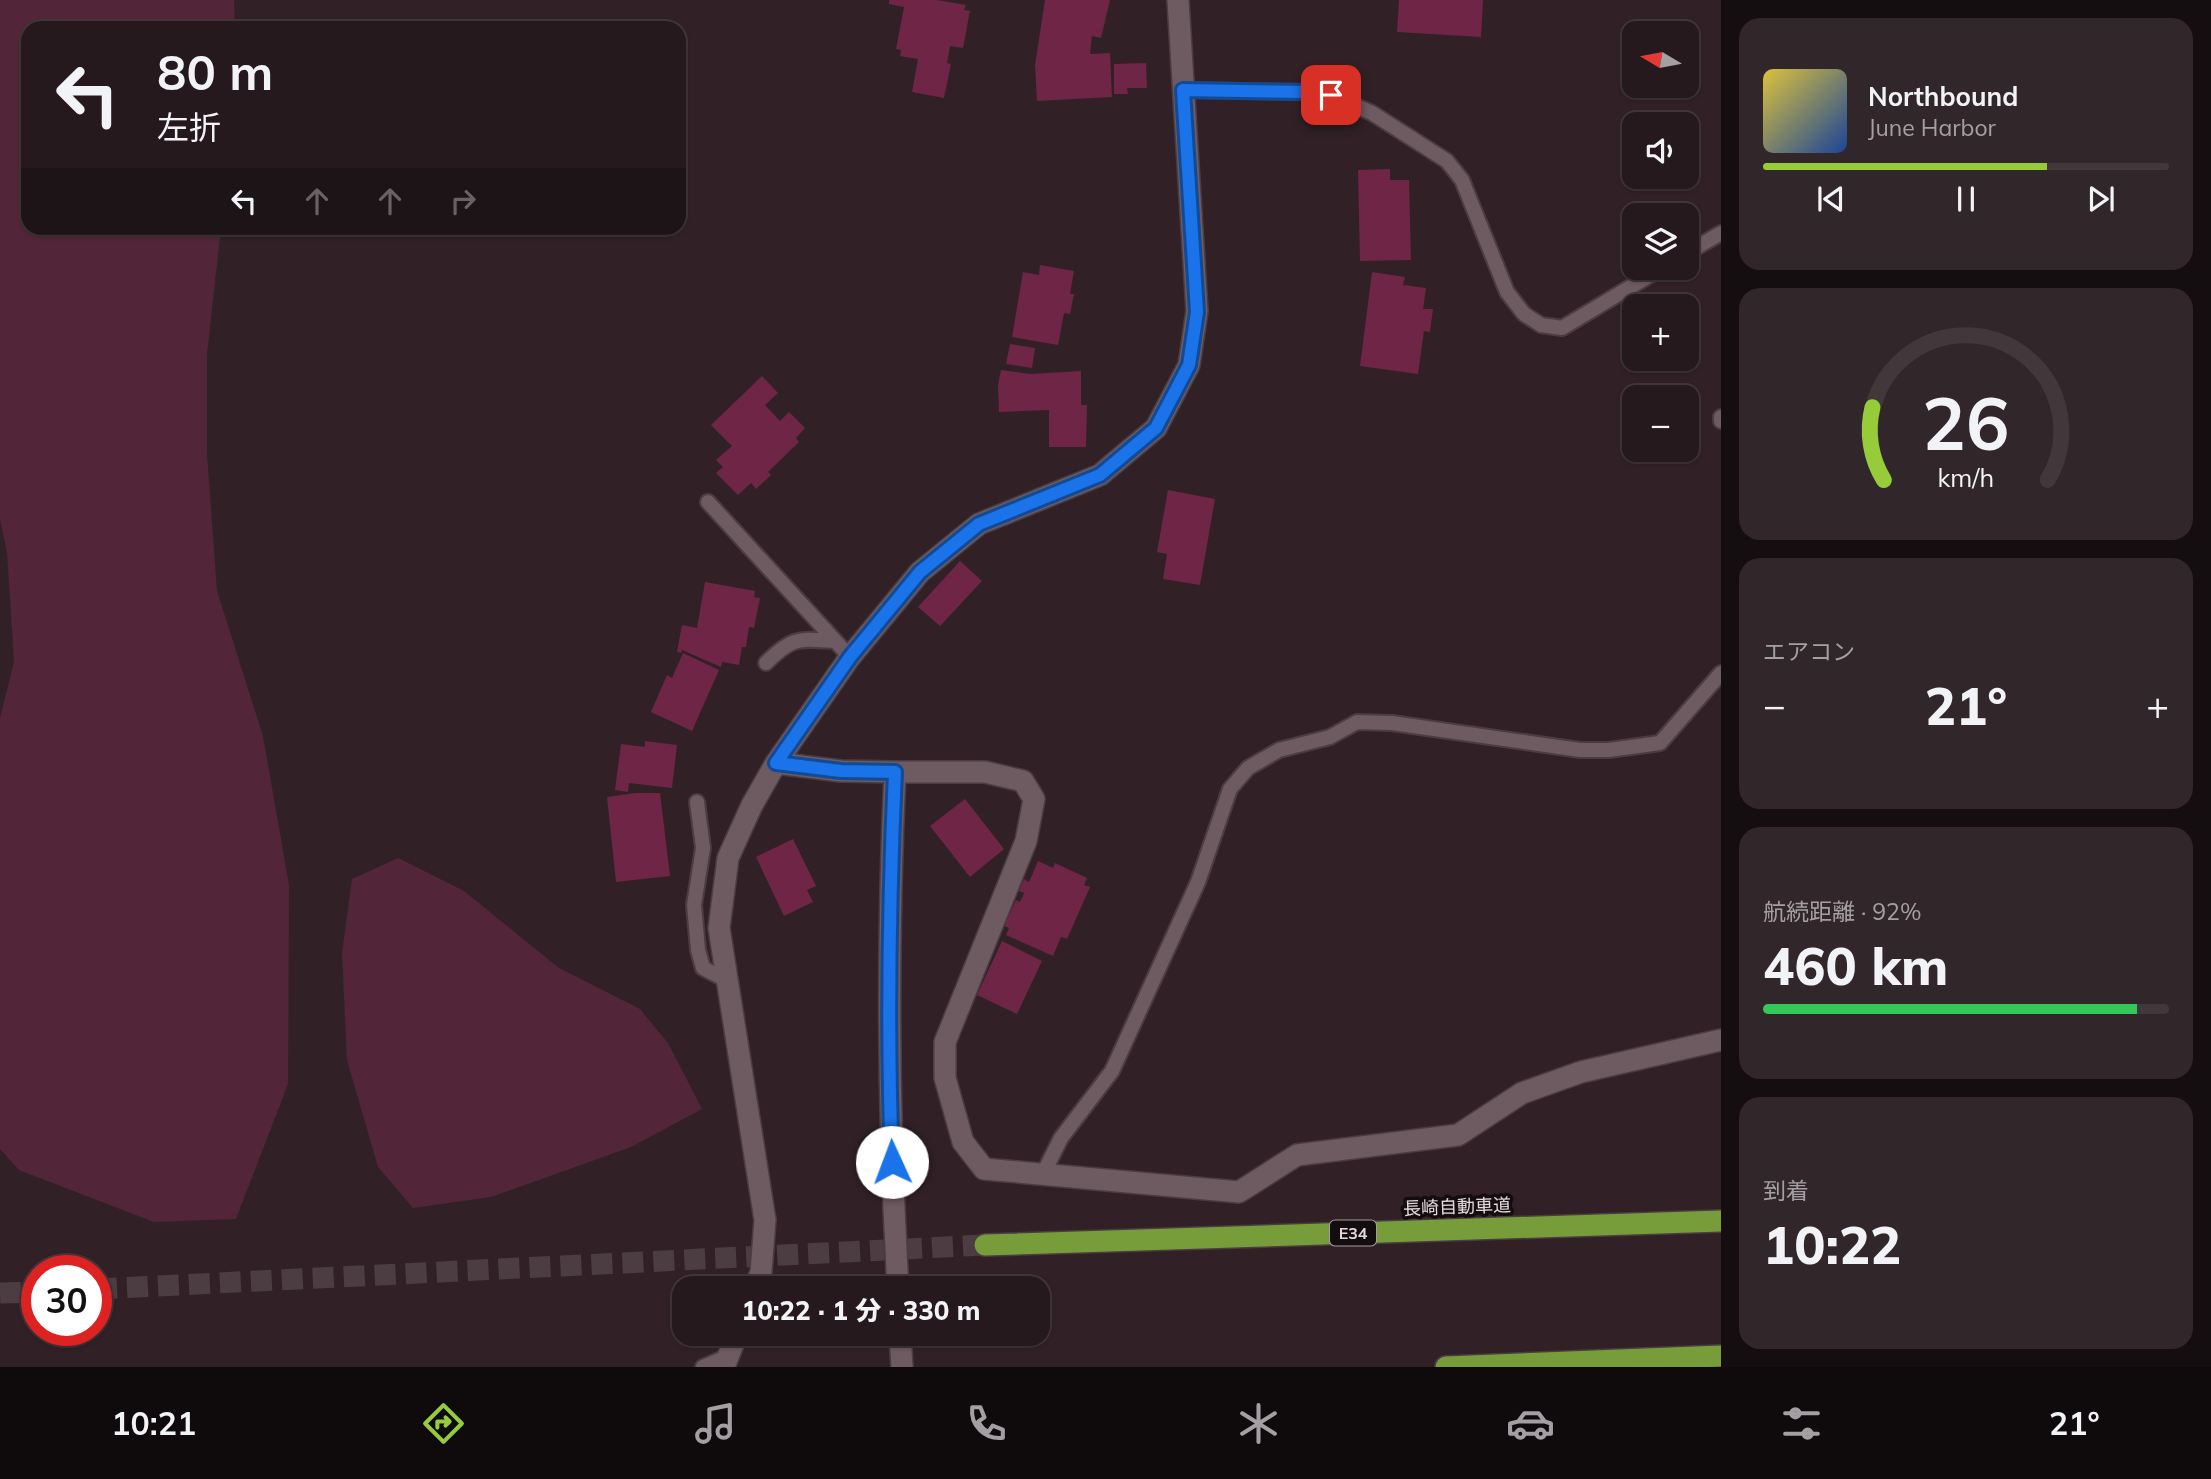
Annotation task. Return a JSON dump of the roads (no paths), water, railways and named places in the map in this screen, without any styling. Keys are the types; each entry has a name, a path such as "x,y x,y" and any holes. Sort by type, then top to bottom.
{"highway":[{"name":"長崎自動車道","path":"985,1245 1721,1221"},
{"path":"1446,1367 1721,1356"}],"street":[{"path":"760,1276 765,1220 719,928 729,858 752,805 776,763 850,657 920,572 979,524 1100,475 1156,428 1189,365 1197,312 1178,0"},
{"path":"776,763 841,771 985,772 1023,781 1034,799 1026,841 945,1042 945,1078 963,1142 984,1169 1239,1192 1297,1155 1458,1135 1522,1093 1581,1072 1721,1040"},
{"path":"895,772 888,1055 897,1276"},
{"path":"901,1346 902,1367"}],"lane":[{"path":"1183,90 1307,92 1331,95 1372,113 1447,161 1462,180 1507,292 1524,314 1541,326 1562,328 1642,280"},
{"path":"1699,246 1721,233"},
{"path":"708,502 850,657"},
{"path":"766,663 790,642 835,641"},
{"path":"1043,1174 1061,1138 1112,1071 1198,882 1230,789 1248,768 1279,750 1330,737 1357,722 1392,723 1580,750 1609,750 1660,743 1721,673"},
{"path":"697,802 703,848 694,905 698,950 703,968 728,981"},
{"path":"703,1367 726,1361"}],"tunnel":[{"path":"112,1288 985,1245"},
{"path":"0,1293 21,1292"}]}
